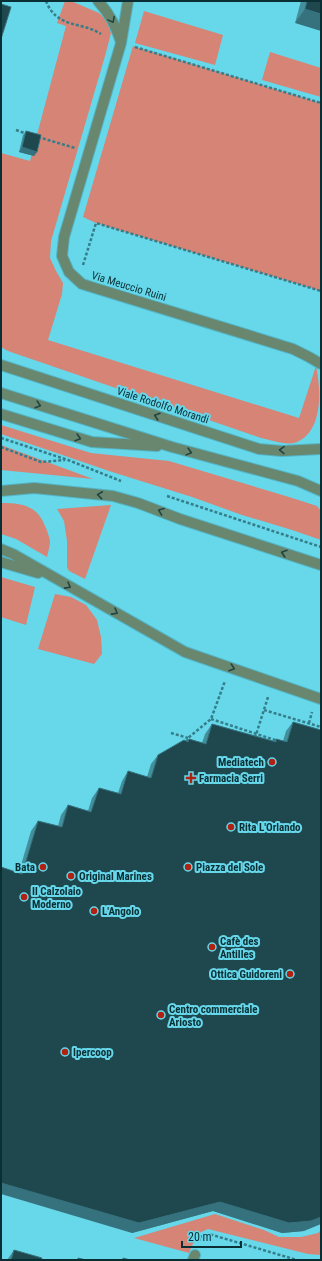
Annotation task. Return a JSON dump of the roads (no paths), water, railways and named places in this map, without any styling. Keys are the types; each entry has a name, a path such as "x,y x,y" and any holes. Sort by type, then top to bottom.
{"street":[{"path":"98,1 107,11 122,43"},
{"name":"Via Meuccio Ruini","path":"128,1 122,43 64,237 62,256 69,272 82,284 293,349 309,356 321,364"},
{"name":"Viale Rodolfo Morandi","path":"1,365 259,449 282,451 321,449"},
{"path":"1,393 172,447 298,481 321,491"},
{"path":"1,414 92,442 172,447"},
{"path":"1,483 113,496 138,503 180,519 321,565"},
{"path":"1,491 34,488"},
{"path":"1,548 185,652 321,699"},
{"path":"1,562 55,578"}],"place":[{"name":"Mediatech","path":"272,762"},
{"name":"Farmacia Serri","path":"191,778"},
{"name":"Rita L'Orlando","path":"231,827"},
{"name":"Bata","path":"43,867"},
{"name":"Piazza del Sole","path":"188,867"},
{"name":"Original Marines","path":"71,876"},
{"name":"Il Calzolaio Moderno","path":"24,897"},
{"name":"L'Angolo","path":"94,911"},
{"name":"Cafè des Antilles","path":"212,947"},
{"name":"Ottica Guidoreni","path":"290,974"},
{"name":"Centro commerciale Ariosto","path":"161,1015"},
{"name":"Ipercoop","path":"65,1052"}]}
